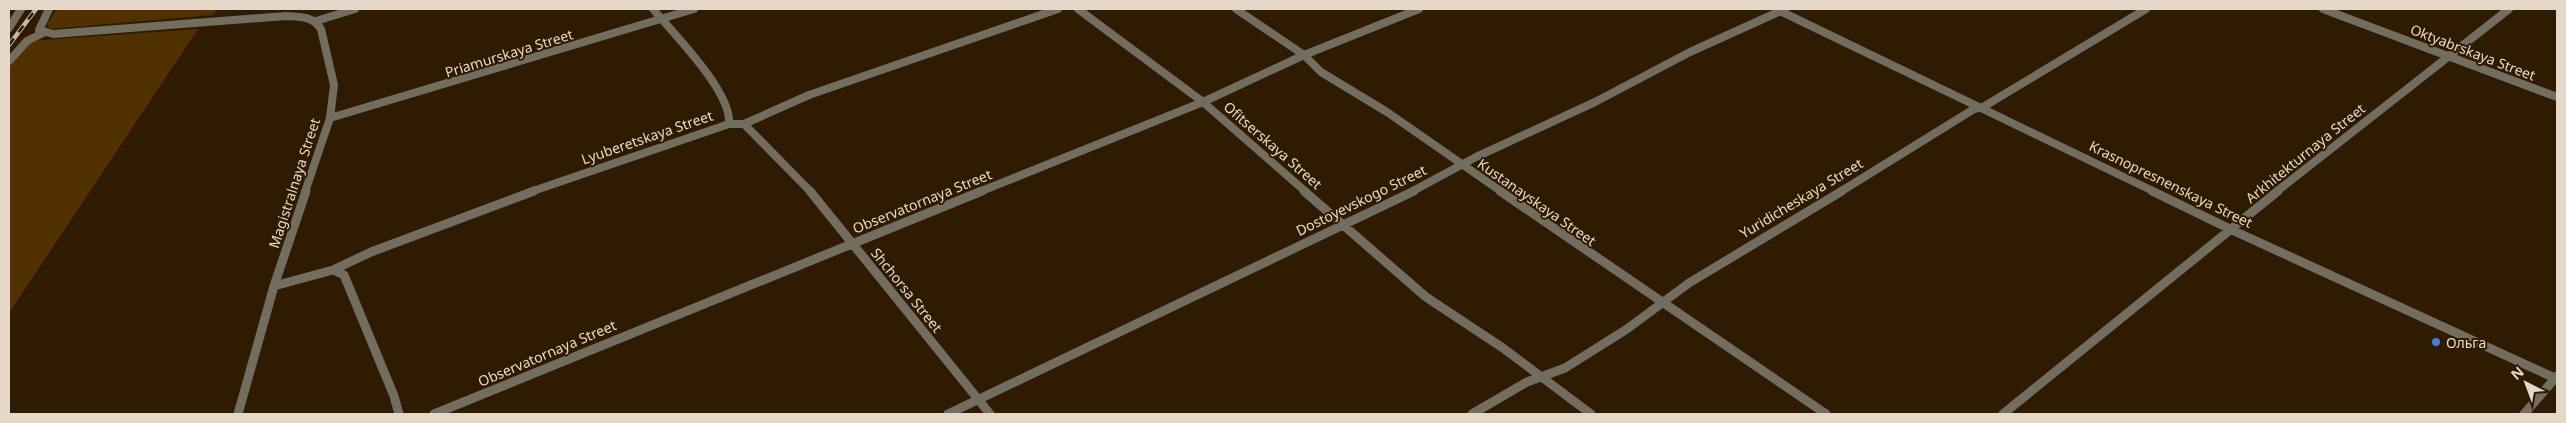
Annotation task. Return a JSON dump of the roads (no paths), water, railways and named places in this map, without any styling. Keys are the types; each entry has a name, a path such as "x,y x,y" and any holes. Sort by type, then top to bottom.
{"street":[{"path":"9,28 20,9"},
{"path":"43,33 39,30 48,9"},
{"path":"9,61 26,41 43,33 73,34 277,16 310,18 316,21 355,9"},
{"path":"653,9 721,92 730,114 729,124 744,124 809,95 1058,9"},
{"name":"Priamurskaya Street","path":"330,118 694,9"},
{"name":"Ofitserskaya Street","path":"1078,9 1203,102 1426,297 1544,378 1591,414"},
{"name":"Kustanayskaya Street","path":"1236,9 1304,55 1321,72 1387,112 1461,166 1826,414"},
{"name":"Observatornaya Street","path":"434,414 1203,102 1304,55 1419,9"},
{"name":"Yuridicheskaya Street","path":"1472,414 1527,382 1544,378 1565,368 1627,329 1661,303 1767,234 2146,9"},
{"name":"Oktyabrskaya Street","path":"2323,9 2557,97"},
{"name":"Arkhitekturnaya Street","path":"2003,414 2232,230 2330,148 2509,9"},
{"name":"Krasnopresnenskaya Street","path":"1780,10 1983,107 2232,230 2557,378"},
{"name":"Dostoyevskogo Street","path":"948,414 1595,102 1690,52 1780,10"},
{"name":"Magistralnaya Street","path":"238,414 274,286 330,118 334,85 322,29 316,21"},
{"name":"Lyuberetskaya Street","path":"274,286 332,270 371,252 524,194 729,124"},
{"name":"Shchorsa Street","path":"744,124 801,179 990,414"},
{"path":"332,270 344,275 394,396 399,414"},
{"path":"2524,414 2557,378"}],"railway":[{"path":"9,45 36,9"}],"place":[{"name":"Ольга","path":"2436,342"}]}
